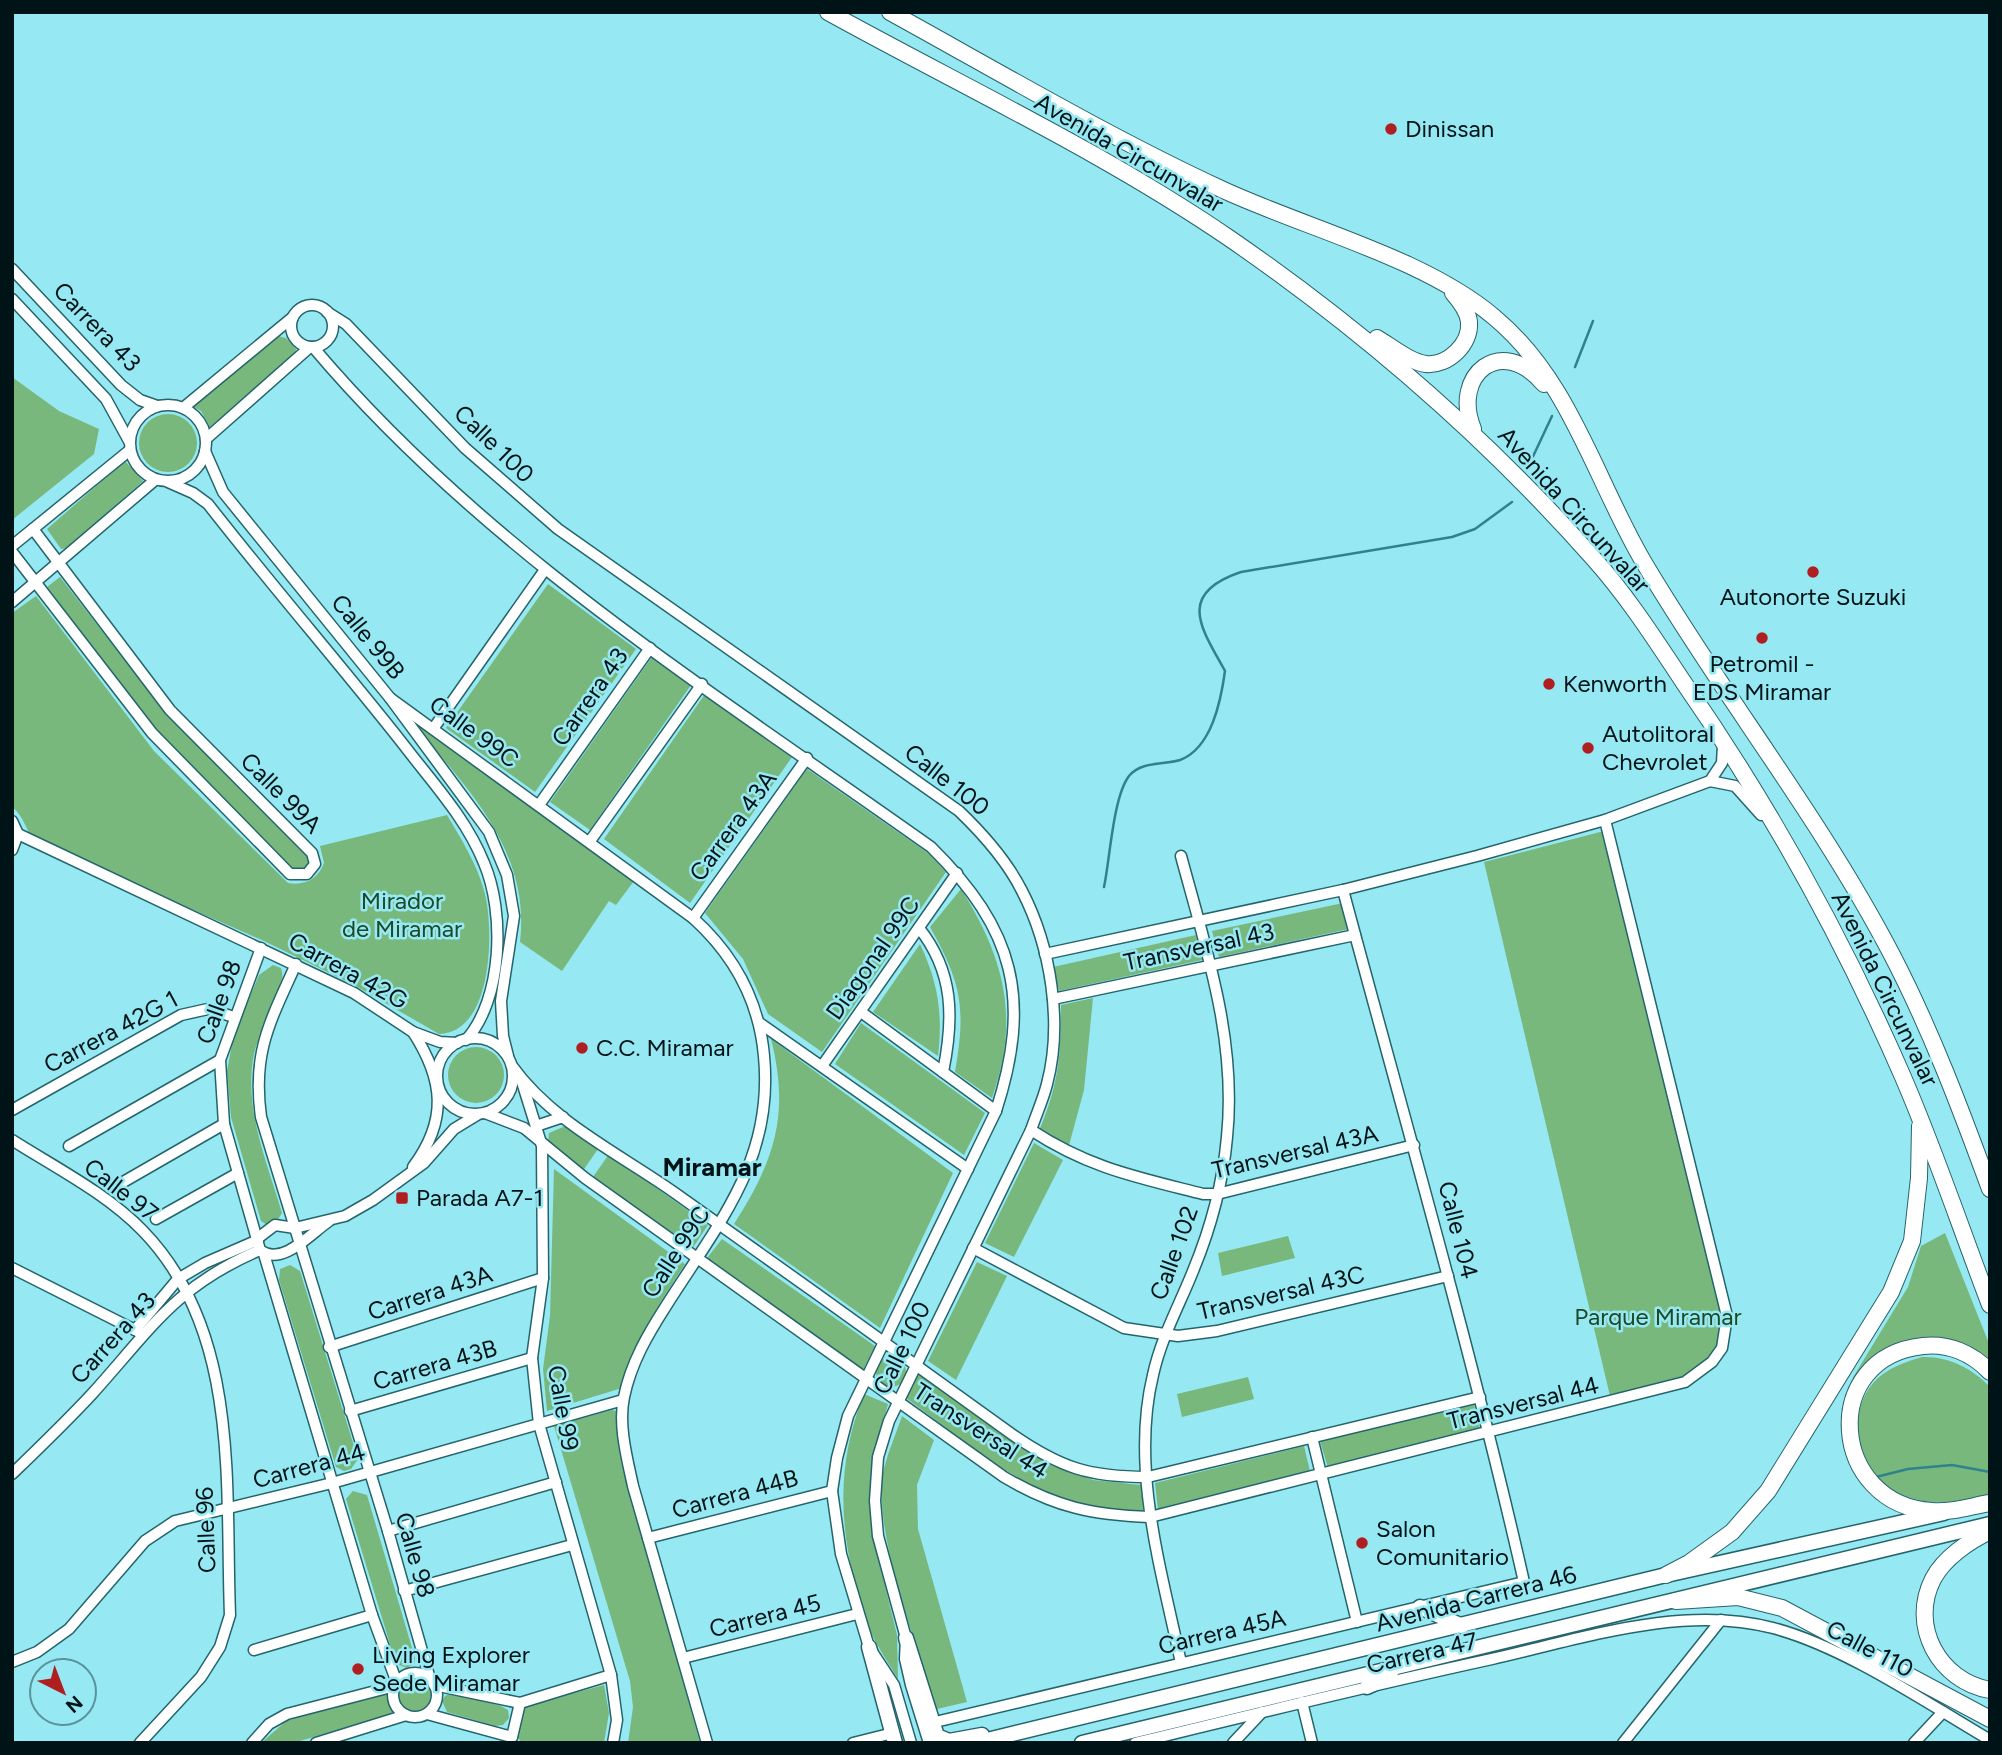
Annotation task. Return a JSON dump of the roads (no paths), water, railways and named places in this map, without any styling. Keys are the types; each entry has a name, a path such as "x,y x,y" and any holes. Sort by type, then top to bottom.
{"highway":[{"name":"Avenida Circunvalar","path":"828,12 1119,169 1227,237 1355,330 1474,433 1597,561 1723,740 1792,851 1873,1011 1920,1116 1990,1305"},
{"path":"850,12 878,40"},
{"name":"Avenida Circunvalar","path":"890,12 1219,188 1445,283 1494,317 1525,346 1548,377 1579,430 1640,556 1845,876 1891,954 1955,1092 1990,1189"},
{"path":"1355,330 1372,335 1418,362 1429,364 1446,360 1462,344 1469,321 1464,307 1445,283"},
{"path":"1474,433 1466,398 1473,379 1485,367 1505,359 1518,362 1541,381 1579,430"},
{"path":"1955,1092 1990,1161"},
{"path":"1666,1575 1724,1539 1768,1492 1891,1292 1912,1241 1919,1178 1920,1116"},
{"path":"1990,1371 1976,1359 1953,1349 1935,1345 1902,1351 1883,1360 1865,1378 1853,1400 1849,1421 1851,1445 1860,1468 1875,1487 1894,1500 1930,1511 1990,1503"},
{"path":"1990,1531 1958,1550 1934,1576 1926,1601 1925,1621 1929,1641 1948,1669 1967,1683 1990,1690"},
{"path":"1676,1601 1738,1597 1782,1608 1990,1719"}],"main road":[{"name":"Avenida Carrera 46","path":"975,1743 1666,1575 1990,1503"},
{"name":"Avenida Carrera 46","path":"1082,1743 1990,1524"},
{"path":"1420,1607 1462,1626"},
{"path":"906,1638 937,1736 949,1741 1024,1725 1030,1729"},
{"path":"869,1647 894,1738"},
{"path":"1367,1687 1424,1661"}],"street":[{"name":"Carrera 43","path":"12,269 121,385 140,400 157,406"},
{"name":"Carrera 43","path":"12,299 106,399 130,446"},
{"path":"183,408 309,306 327,312 332,322 331,334 324,344 311,347 205,445 192,473 168,481 155,480 135,463 130,446 138,419 157,406 183,408 202,426 205,445"},
{"name":"Calle 100","path":"327,312 346,324 513,492 558,529 959,811 985,836 1022,890 1045,954 1053,999 1054,1037 1047,1083 1031,1130 889,1421 878,1457 875,1501 878,1536 906,1638 905,1659 911,1685 929,1743"},
{"path":"293,317 292,334 299,343 311,347"},
{"name":"Calle 100","path":"311,347 413,451 544,571 931,847 957,873 979,901 994,927 1002,946 1014,997 1014,1042 996,1111 848,1416 832,1491 841,1554 857,1614 869,1647 894,1685 911,1743"},
{"name":"Calle 99B","path":"205,445 223,492 390,698 481,820 503,863 510,886 515,930 501,1001 503,1036 510,1061"},
{"path":"12,546 130,446"},
{"path":"12,602 155,480"},
{"name":"Calle 99B","path":"168,481 208,504 379,714 460,817 474,841 495,892 498,935 485,1014 462,1041"},
{"name":"Calle 99A","path":"12,552 152,733 290,874 307,874 315,864 312,853 170,710 33,529"},
{"path":"433,729 544,571"},
{"name":"Carrera 43","path":"539,805 650,648"},
{"path":"590,841 702,684"},
{"name":"Calle 99C","path":"390,698 693,918 733,964 761,1024 766,1077 765,1117 748,1174 719,1225 648,1335 635,1361 623,1400 625,1453 707,1743"},
{"path":"1723,740 1722,763 1710,781 1726,783 1743,792 1792,851"},
{"name":"Carrera 43A","path":"693,918 807,758"},
{"name":"Transversal 43","path":"1045,954 1343,890 1605,820 1710,781"},
{"name":"Transversal 44","path":"482,1113 514,1122 542,1146 864,1379 1030,1492 1066,1507 1105,1516 1150,1517 1685,1382 1706,1368 1722,1348 1727,1316 1605,820"},
{"path":"12,821 15,843"},
{"name":"Calle 98","path":"15,843 30,840 261,948 220,1060 224,1124 372,1615 396,1685"},
{"name":"Calle 102","path":"1181,856 1224,1019 1229,1073 1227,1139 1217,1194 1194,1268 1164,1335 1152,1377 1146,1440 1150,1517 1181,1663"},
{"name":"Diagonal 99C","path":"822,1066 957,873"},
{"name":"Calle 104","path":"1343,890 1480,1397 1524,1582"},
{"path":"919,928 941,962 950,991 950,1037 943,1072"},
{"name":"Transversal 43","path":"1053,999 1355,935"},
{"name":"Carrera 42G","path":"261,948 354,993 413,1032 440,1042 462,1041"},
{"path":"295,1228 261,1117 258,1091 261,1046 296,964"},
{"name":"Carrera 42G 1","path":"12,1110 181,1015 208,1009 234,1017"},
{"path":"861,1012 996,1111"},
{"path":"761,1024 968,1169"},
{"name":"Carrera 42G","path":"413,1032 438,1083"},
{"path":"328,1221 284,1254 260,1245 275,1225 295,1228 328,1221 359,1209 408,1174 433,1155 454,1129 502,1103 512,1086 510,1061 494,1043 485,1039 462,1041 442,1058 438,1108 432,1134 408,1174"},
{"path":"69,1146 220,1060"},
{"name":"Transversal 44","path":"510,1061 520,1076 563,1117 1046,1457 1095,1475 1148,1476 1480,1397"},
{"name":"Calle 99","path":"520,1076 542,1146 542,1278 533,1358 539,1424 611,1675 617,1720 613,1743"},
{"path":"438,1083 450,1105 460,1111 482,1113"},
{"path":"536,1126 563,1117"},
{"path":"118,1185 224,1124"},
{"name":"Transversal 43A","path":"1031,1130 1077,1158 1102,1168 1203,1194 1217,1194 1414,1145"},
{"name":"Calle 97","path":"12,1140 105,1199 142,1230 185,1292"},
{"path":"156,1219 238,1172"},
{"name":"Calle 98","path":"295,1228 432,1682"},
{"name":"Carrera 43","path":"12,1474 93,1392 178,1279 205,1263 260,1245"},
{"name":"Carrera 43","path":"139,1332 185,1292 260,1245"},
{"name":"Transversal 43C","path":"973,1248 1103,1319 1124,1328 1164,1335 1217,1331 1448,1276"},
{"path":"12,1268 139,1332"},
{"name":"Carrera 43A","path":"329,1347 542,1278"},
{"name":"Calle 96","path":"140,1743 201,1677 220,1647 230,1615 221,1396 212,1356 185,1292"},
{"name":"Carrera 43B","path":"350,1411 533,1358"},
{"name":"Carrera 44","path":"12,1662 37,1652 69,1629 152,1534 175,1521 332,1483 623,1400"},
{"path":"1312,1437 1357,1622"},
{"path":"388,1531 556,1482"},
{"name":"Carrera 44B","path":"648,1538 832,1491"},
{"path":"404,1591 572,1545"},
{"name":"Carrera 45A","path":"931,1723 1524,1582"},
{"name":"Carrera 45","path":"683,1658 857,1614"},
{"path":"254,1650 372,1615"},
{"path":"1623,1743 1721,1620"},
{"name":"Carrera 47","path":"1135,1743 1367,1687 1663,1622 1721,1620"},
{"name":"Calle 110","path":"1721,1620 1773,1628 1804,1638 1990,1740"},
{"path":"252,1743 269,1724 287,1714 396,1685 409,1674 520,1703 611,1675"},
{"path":"427,1714 435,1704 432,1682"},
{"path":"396,1685 395,1703 407,1715"},
{"path":"1303,1702 1312,1743"},
{"path":"316,1743 344,1739 407,1715 417,1717 427,1714 513,1740 520,1703"},
{"path":"1914,1743 1942,1712"},
{"path":"1233,1743 1262,1713"},
{"path":"853,1743 894,1738"}],"waterway":[{"path":"1575,367 1593,321"},
{"path":"1529,465 1552,416"},
{"path":"1104,887 1119,798 1129,776 1140,768 1180,760 1191,754 1200,745 1213,722 1225,671 1209,641 1200,614 1201,602 1207,591 1220,581 1241,572 1452,537 1475,529 1512,502"},
{"path":"1876,1477 1908,1469 1952,1465 1990,1472"}],"place":[{"name":"Dinissan","path":"1391,129"},
{"name":"Autonorte Suzuki","path":"1813,572"},
{"name":"Petromil - EDS Miramar","path":"1762,638"},
{"name":"Kenworth","path":"1549,684"},
{"name":"Autolitoral Chevrolet","path":"1588,748"},
{"name":"C.C. Miramar","path":"582,1048"},
{"name":"Parada A7-1","path":"402,1198"},
{"name":"Salon Comunitario","path":"1362,1543"},
{"name":"Living Explorer Sede Miramar","path":"358,1669"}],"district":[{"name":"Miramar","path":"712,1167"}],"park label":[{"name":"Mirador de Miramar","path":"402,915"},
{"name":"Parque Miramar","path":"1658,1317"}]}
